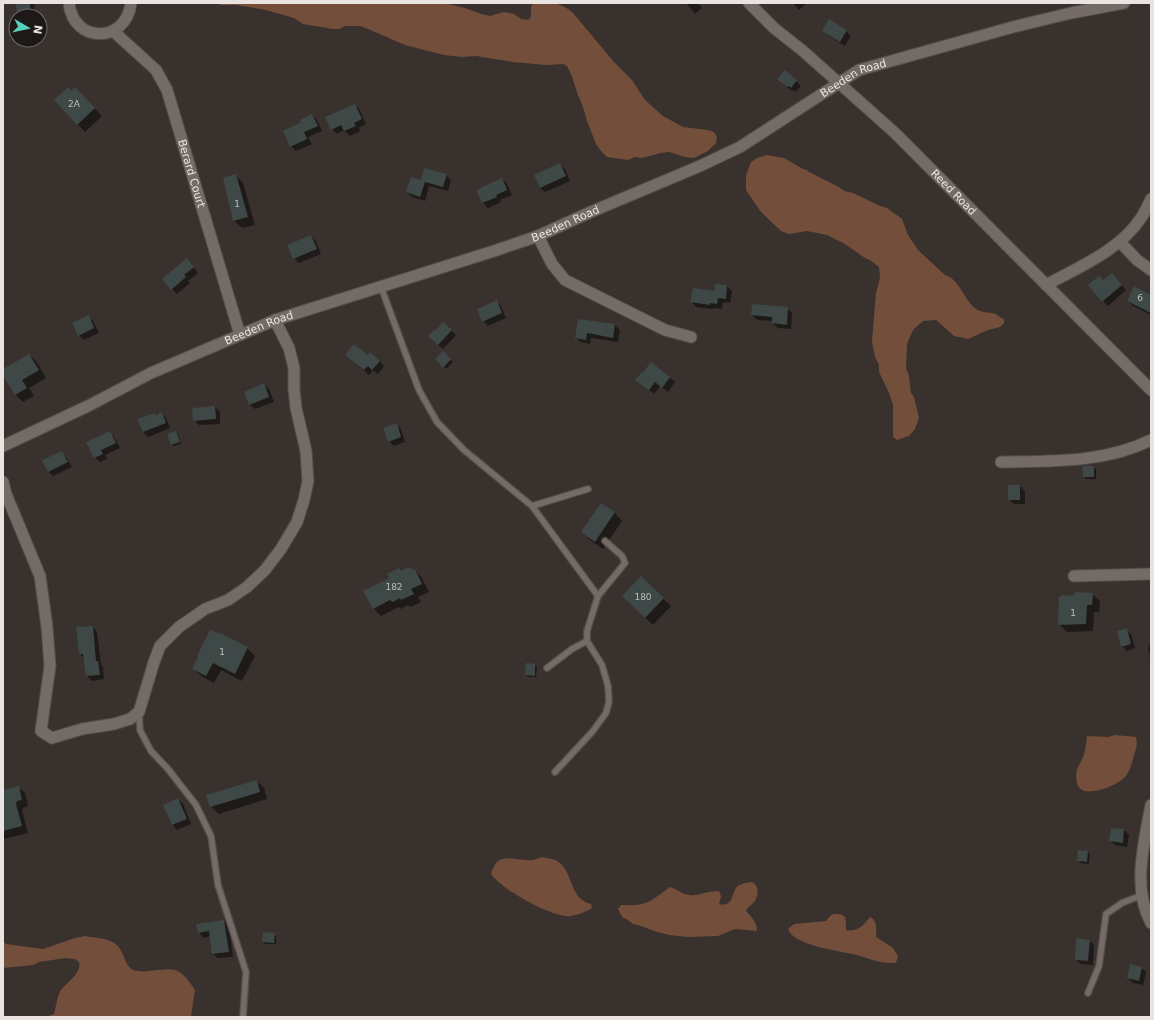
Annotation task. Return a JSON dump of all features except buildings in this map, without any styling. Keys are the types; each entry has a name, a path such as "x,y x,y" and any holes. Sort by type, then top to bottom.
{"street":[{"path":"69,3 73,19 79,26 95,34 105,34 121,26 130,12 132,3"},
{"name":"Reed Road","path":"749,3 774,28 803,51 894,133 1151,390"},
{"name":"Beeden Road","path":"3,446 88,406 151,373 275,320 538,236 592,211 700,166 740,147 859,70 1013,27 1124,3"},
{"name":"Berard Court","path":"113,31 156,70 167,90 240,335"},
{"path":"1046,285 1100,256 1120,242 1140,219 1151,199"},
{"path":"538,236 552,264 565,280 665,330 691,338"},
{"path":"1120,242 1137,260 1151,270"},
{"path":"3,482 6,494 40,576 47,627 50,666 40,731 52,738 82,729 114,724 130,719 139,712 160,646 179,627 205,609 228,600 247,587 265,570 281,550 297,522 302,508 308,481 306,452 299,427 296,408 294,368 289,348 275,320"},
{"path":"1000,462 1062,461 1101,456 1151,440"},
{"path":"1074,576 1151,574"},
{"path":"1151,806 1141,863 1142,896 1144,908 1151,923"}],"lane":[{"path":"381,287 419,390 437,422 464,450 532,506 598,596"},
{"path":"532,506 588,489"},
{"path":"555,772 593,731 606,713 609,702 608,686 602,665 587,641 587,631 598,596 625,563 622,556 606,541"},
{"path":"547,668 572,649 587,641"},
{"path":"139,712 140,730 151,750 196,805 211,836 218,885 246,972 243,1017"},
{"path":"1088,993 1099,966 1106,914 1122,903 1142,896"}],"shaded area":[{"path":"215,3 444,3 490,16 504,12 514,14 521,19 528,20 531,17 531,6 534,3 550,3 564,6 573,13 614,62 632,80 645,100 663,116 683,127 714,132 717,137 716,143 708,151 694,158 669,152 641,158 635,157 628,160 607,157 596,144 571,74 567,66 563,64 546,65 513,62 476,56 462,57 444,55 405,45 361,26 345,26 339,29 333,29 303,24 294,18 266,10"},
{"path":"767,155 784,158 844,191 853,193 887,208 902,219 908,235 918,250 958,285 967,299 977,310 996,314 1004,319 1004,323 1000,327 988,330 968,339 954,336 936,320 923,321 913,330 907,344 906,368 909,376 911,393 914,397 919,418 915,429 909,436 897,440 893,437 893,405 879,372 879,365 875,357 872,342 876,293 880,278 879,267 845,244 827,235 807,231 789,234 781,231 761,212 746,190 746,175 751,162 757,158"},
{"path":"1115,735 1136,737 1136,749 1127,775 1121,781 1107,788 1085,791 1080,788 1076,779 1077,769 1084,755 1087,736 1108,737"},
{"path":"542,857 556,860 562,865 578,896 591,904 592,908 590,910 572,916 558,915 514,894 504,887 491,874 494,866 502,859 533,860"},
{"path":"752,882 757,887 757,896 755,901 746,911 755,923 757,931 735,929 718,936 687,937 669,935 633,924 622,917 618,909 621,905 637,905 648,902 670,887 689,895 719,891 721,896 719,904 724,905 731,900 734,891 739,885"},
{"path":"833,914 845,917 846,930 857,929 870,917 873,919 876,926 876,937 893,948 898,956 896,963 879,962 807,943 792,935 788,929 794,924 826,921"},
{"path":"85,936 115,943 120,949 128,966 133,970 145,971 171,969 176,970 185,976 195,990 191,1017 45,1017 54,1014 60,992 76,974 79,962 75,959 66,958 39,962 33,965 3,968 3,941 6,944 43,949"}]}
